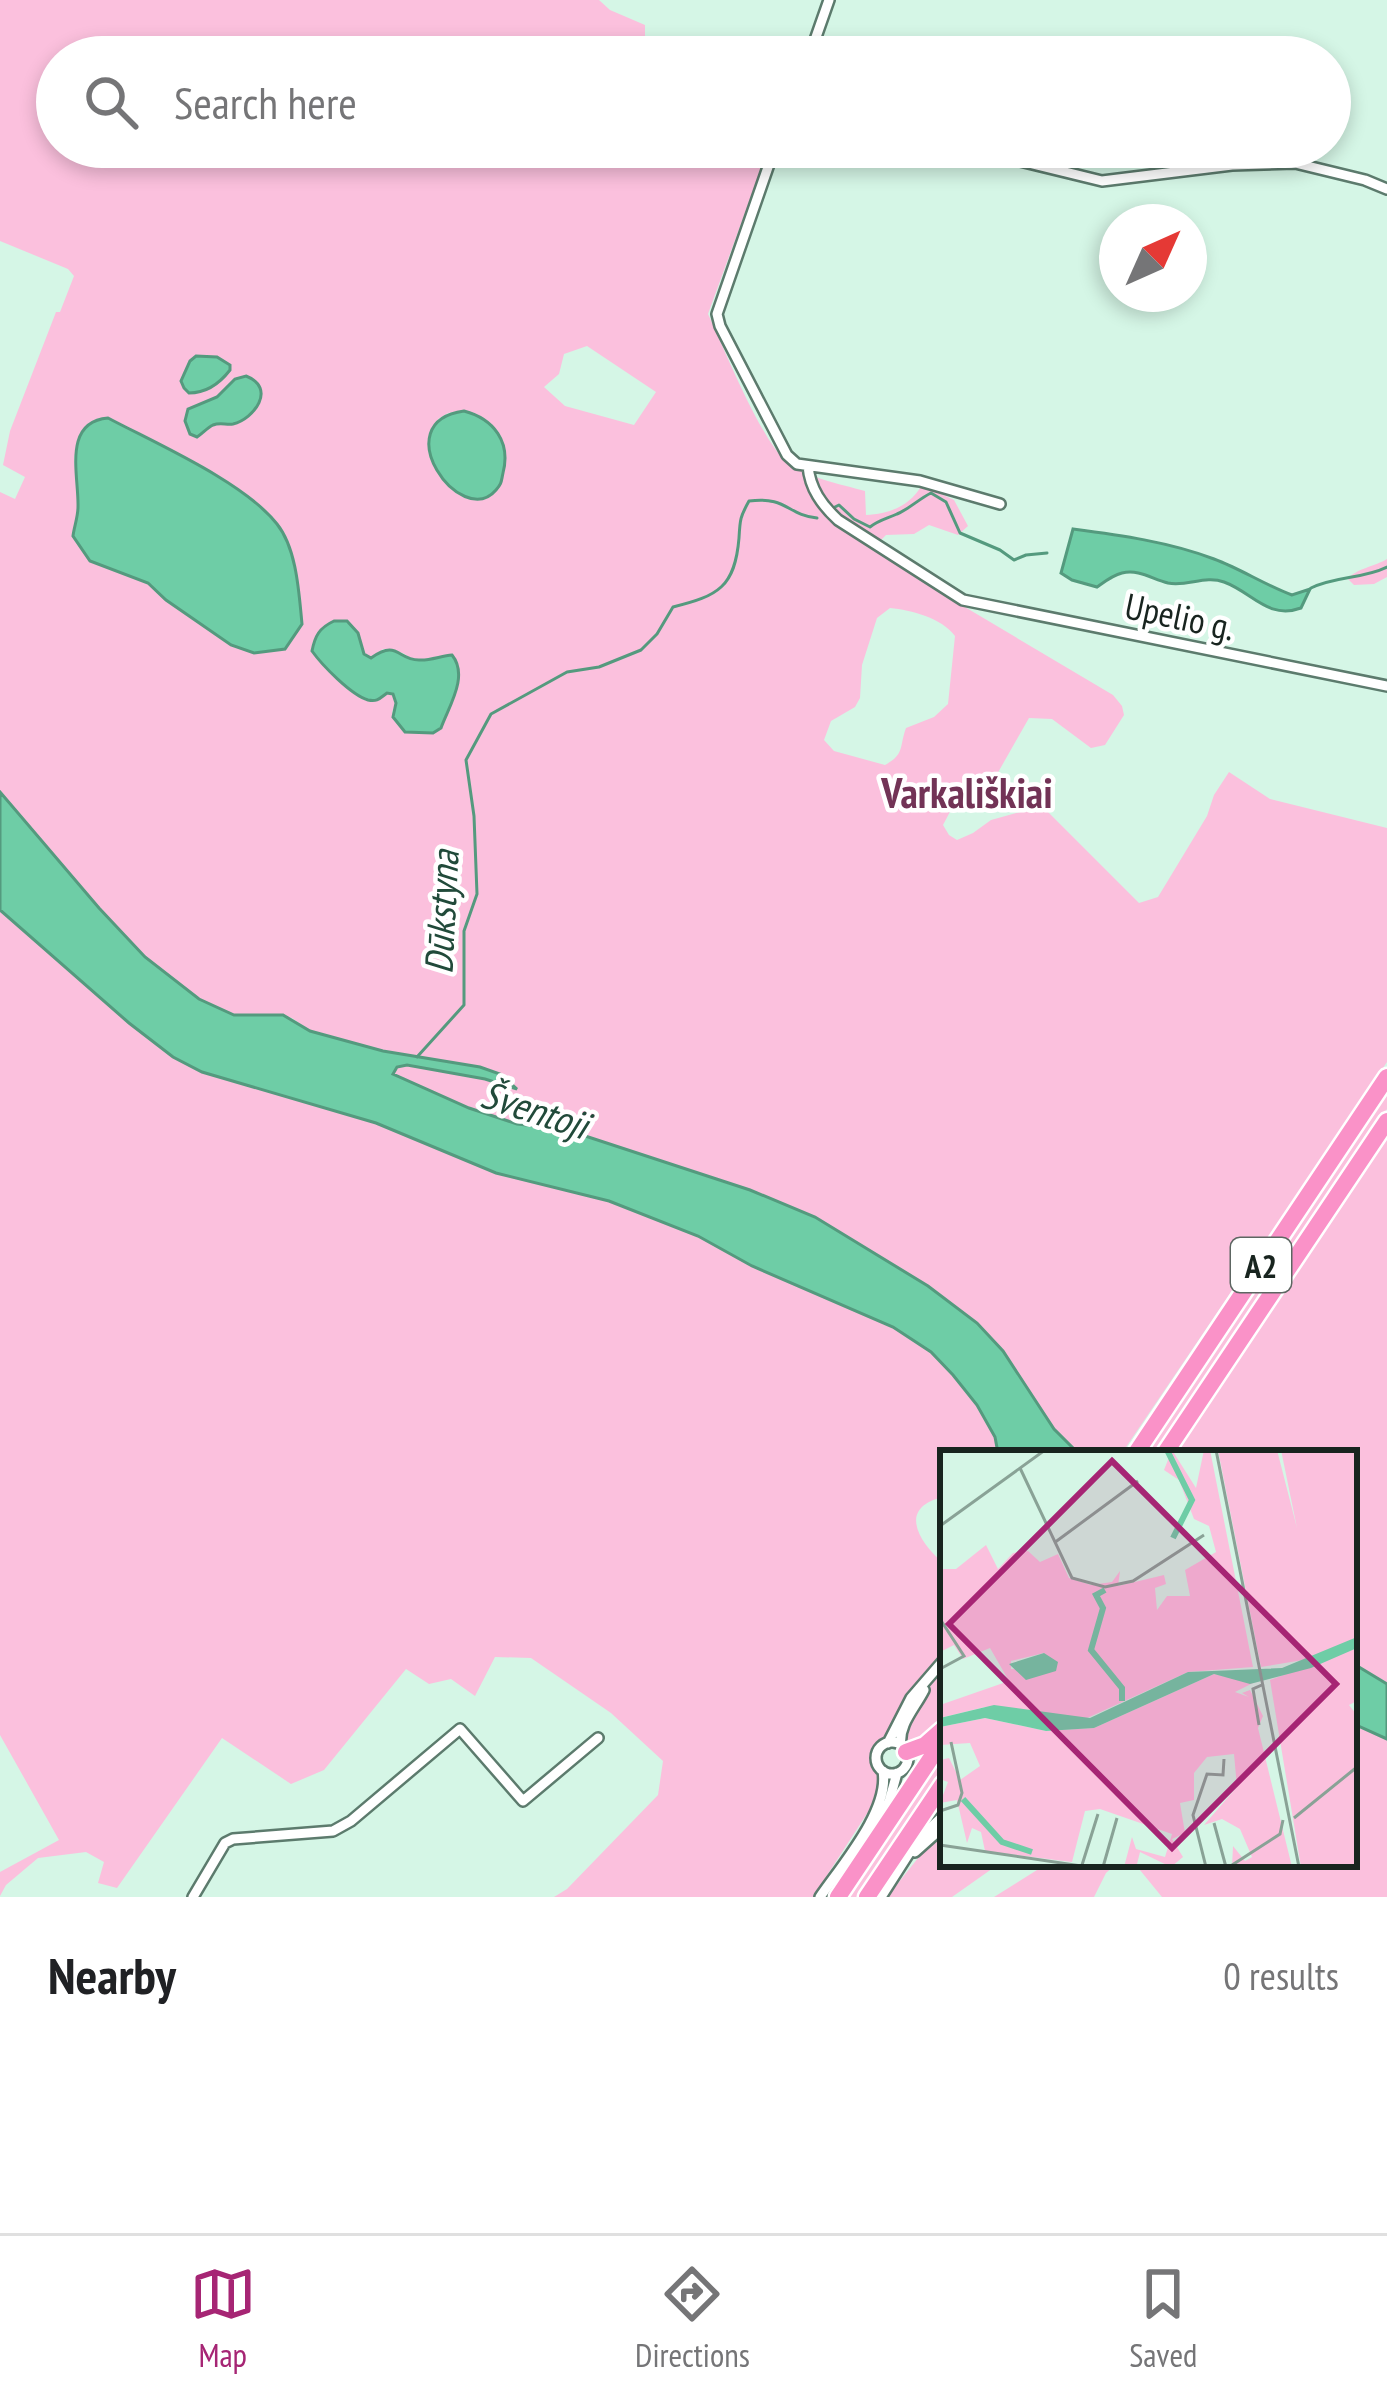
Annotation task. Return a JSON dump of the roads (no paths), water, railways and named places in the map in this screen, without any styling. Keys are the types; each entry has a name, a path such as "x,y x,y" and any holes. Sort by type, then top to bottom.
{"highway":[{"name":"A2","path":"1138,1450 1387,1077"},
{"name":"A2","path":"1167,1450 1387,1121"},
{"path":"904,1749 925,1744 940,1732"},
{"path":"838,1897 940,1744"},
{"path":"867,1897 940,1788"}],"street":[{"path":"816,36 829,0"},
{"path":"768,168 717,314 787,455 796,464 920,481 1000,504"},
{"path":"1049,168 1102,181 1208,168"},
{"path":"1315,168 1387,189"},
{"name":"Upelio g.","path":"808,466 820,503 838,520 962,600 1387,686"},
{"path":"858,1840 889,1802 897,1773 906,1764 900,1737 903,1727 940,1665"},
{"path":"820,1897 884,1794 877,1753 888,1743 911,1698 929,1680"},
{"path":"193,1897 225,1844 233,1839 333,1831 460,1729 523,1802 598,1738"},
{"path":"888,1743 904,1749"},
{"path":"883,1771 897,1773"},
{"path":"900,1870 918,1839 940,1819"},
{"path":"881,1897 926,1839 940,1829"}],"waterway":[{"name":"Dūkstyna","path":"835,507 839,505 870,527 931,493 946,502 960,533 1014,560 1047,553"},
{"name":"Dūkstyna","path":"417,1057 464,1005 464,931 477,894 466,760 491,714 567,672 599,667 641,650 673,607 721,587 733,568 741,519 749,501 771,501 817,518"},
{"path":"1311,588 1387,567"}],"district":[{"name":"Varkališkiai","path":"967,792"}],"water label":[{"name":"Šventoji","path":"535,1109"}]}
